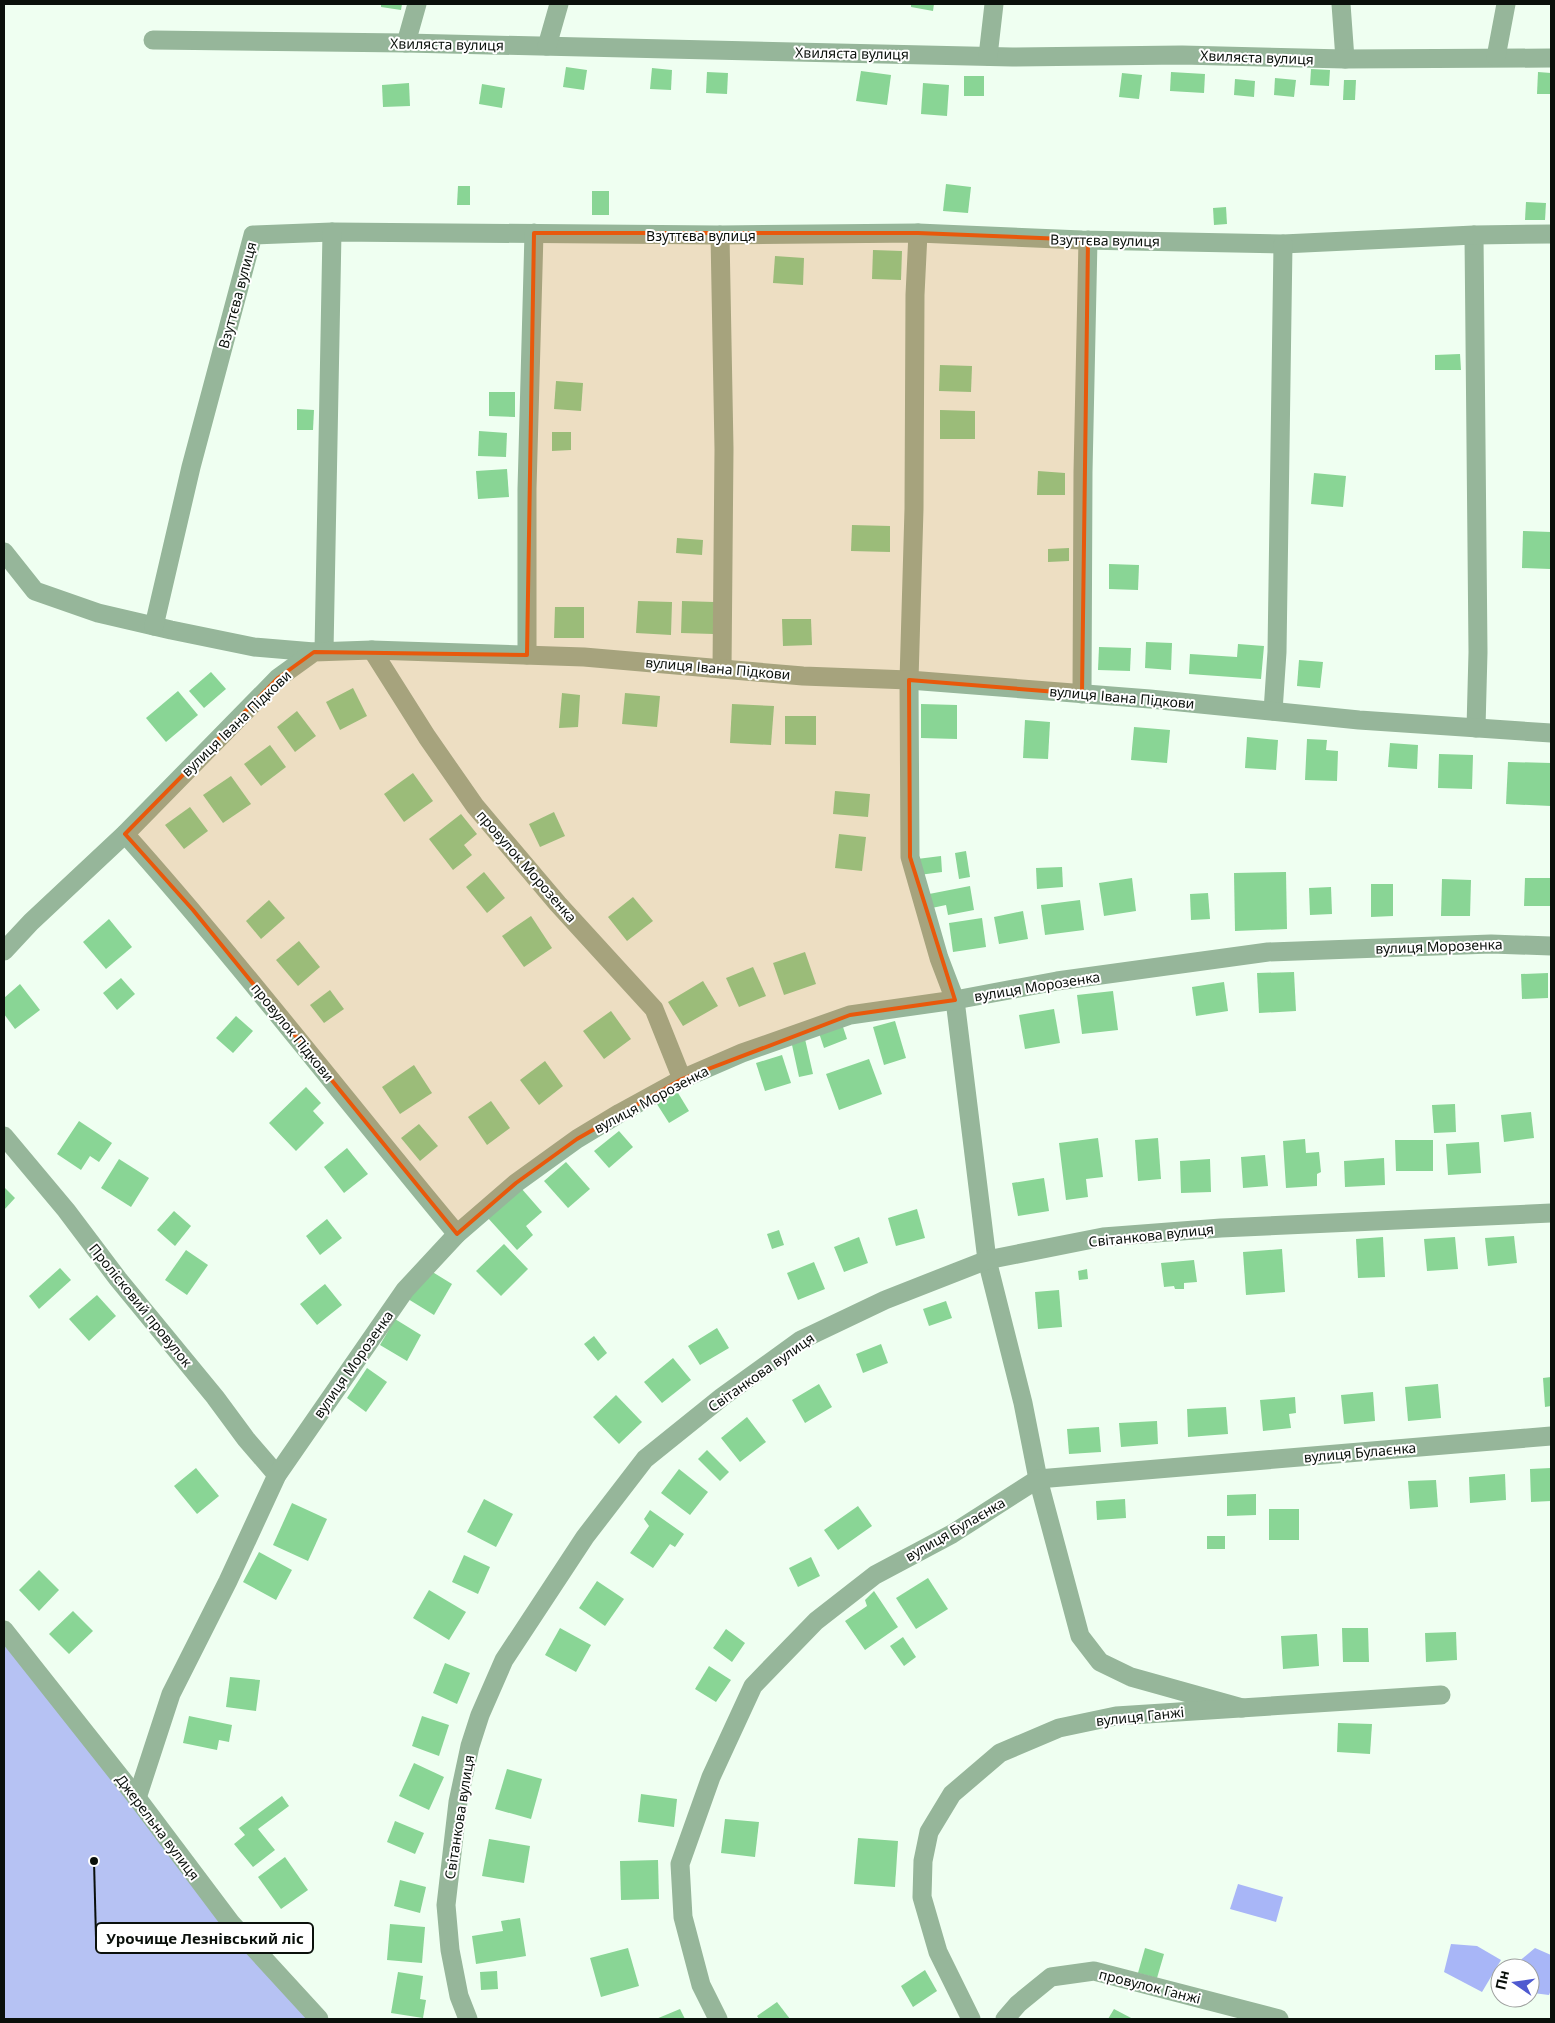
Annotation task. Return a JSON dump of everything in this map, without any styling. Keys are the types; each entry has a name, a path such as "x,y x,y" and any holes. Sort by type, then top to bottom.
{"street":[{"path":"406,43 417,4"},
{"path":"547,46 559,4"},
{"path":"988,56 994,4"},
{"path":"1342,4 1344,59"},
{"path":"1496,57 1506,4"},
{"name":"Хвиляста вулиця","path":"153,40 406,43 988,56 1182,55 1463,60 1496,57 1551,58"},
{"path":"4,552 35,591 98,613 254,647 319,652 332,232"},
{"name":"Взуттєва вулиця","path":"154,626 191,467 253,235 332,232 720,235 918,233 1088,240 1284,244 1551,234"},
{"path":"527,655 527,489 534,233"},
{"path":"918,233 914,509 909,680 910,856 936,949 955,1000 987,1260 1023,1403 1038,1479 1080,1636 1100,1662 1131,1677 1242,1708"},
{"path":"720,235 724,449 722,669"},
{"path":"1474,236 1478,652 1476,728"},
{"path":"1082,694 1083,462 1088,240"},
{"path":"1273,711 1277,652 1284,244"},
{"name":"вулиця Івана Підкови","path":"4,951 31,922 125,834 278,678 319,652 372,650 584,656 803,676 909,680 1359,720 1551,733"},
{"name":"провулок Морозенка","path":"372,650 427,737 475,806 558,904 654,1009 682,1079"},
{"name":"провулок Підкови","path":"125,834 199,917 457,1234"},
{"name":"вулиця Морозенка","path":"136,1798 171,1694 228,1581 277,1475 405,1290 457,1234 516,1183 577,1139 620,1113 682,1079 742,1054 850,1015 955,1000 1057,981 1268,952 1491,944 1551,946"},
{"name":"Пролісковий провулок","path":"4,1136 66,1210 118,1278 215,1397 246,1439 277,1475"},
{"name":"Світанкова вулиця","path":"468,2019 459,1996 450,1950 446,1905 458,1802 470,1746 480,1715 504,1660 585,1537 646,1459 722,1397 801,1340 885,1300 987,1260 1113,1236 1221,1228 1551,1213"},
{"name":"вулиця Булаєнка","path":"718,2019 701,1985 683,1917 680,1864 711,1777 753,1686 816,1621 875,1575 952,1534 1038,1479 1551,1436"},
{"name":"Джерельна вулиця","path":"4,1630 231,1923 319,2019"},
{"name":"вулиця Ганжі","path":"971,2019 938,1952 922,1897 923,1861 929,1832 952,1794 1000,1753 1059,1728 1116,1716 1441,1695"},
{"name":"провулок Ганжі","path":"1005,2019 1018,2004 1051,1977 1094,1971 1279,2019"}],"highlighted area":[{"path":"534,233 918,233 1088,240 1082,694 909,680 910,857 955,1000 850,1015 682,1079 577,1139 516,1183 457,1234 193,910 125,834 278,678 314,652 527,655"}],"shaded area":[{"path":"4,1630 319,2019 4,2019"},
{"path":"1238,1884 1283,1897 1276,1922 1230,1909"},
{"path":"1451,1944 1477,1946 1498,1958 1490,1958 1490,1979 1482,1992 1444,1972"},
{"path":"1535,1948 1551,1955 1551,1990 1549,1995 1540,1994 1540,1958 1523,1958"}],"building":[{"path":"381,4 402,4 401,10 381,7"},
{"path":"911,4 934,4 933,11 911,7"},
{"path":"566,67 587,70 584,90 563,87"},
{"path":"652,68 672,70 671,90 650,89"},
{"path":"1311,69 1330,70 1329,86 1310,85"},
{"path":"861,71 891,75 887,105 856,101"},
{"path":"707,72 728,73 727,94 706,93"},
{"path":"1171,72 1205,74 1204,93 1170,91"},
{"path":"1538,72 1551,73 1551,94 1537,94"},
{"path":"1122,73 1142,75 1139,99 1119,97"},
{"path":"964,76 984,76 984,96 964,96"},
{"path":"1275,78 1296,80 1294,97 1274,95"},
{"path":"1235,79 1255,81 1254,97 1234,95"},
{"path":"1344,80 1356,80 1355,100 1343,100"},
{"path":"409,83 410,106 383,107 382,85"},
{"path":"923,83 949,85 947,116 921,114"},
{"path":"482,84 505,88 502,108 479,104"},
{"path":"946,184 971,187 968,213 943,211"},
{"path":"458,186 470,186 470,205 457,205"},
{"path":"592,191 609,191 609,215 592,215"},
{"path":"1526,202 1546,203 1545,220 1525,220"},
{"path":"1226,207 1227,224 1214,225 1213,208"},
{"path":"873,250 902,251 901,280 872,279"},
{"path":"775,256 804,258 803,285 773,283"},
{"path":"1460,354 1461,370 1435,370 1435,355"},
{"path":"940,365 972,366 971,392 939,391"},
{"path":"556,381 583,383 581,411 554,409"},
{"path":"489,392 515,392 515,417 489,416"},
{"path":"297,409 314,410 313,430 297,430"},
{"path":"940,410 975,411 975,439 940,439"},
{"path":"479,431 507,433 506,457 478,456"},
{"path":"552,432 571,432 571,450 552,451"},
{"path":"507,469 509,497 478,499 476,471"},
{"path":"1038,471 1065,473 1065,495 1037,495"},
{"path":"1314,473 1346,476 1343,507 1311,504"},
{"path":"852,525 890,526 890,552 851,551"},
{"path":"1523,531 1551,532 1550,569 1522,568"},
{"path":"677,538 703,540 702,555 676,553"},
{"path":"1069,548 1069,561 1048,562 1048,549"},
{"path":"1109,564 1139,565 1138,590 1109,589"},
{"path":"638,601 672,602 671,635 636,633"},
{"path":"682,601 714,602 713,634 681,633"},
{"path":"555,607 584,607 584,638 554,638"},
{"path":"782,619 811,619 812,645 783,646"},
{"path":"1146,642 1172,643 1171,670 1145,668"},
{"path":"1238,644 1264,646 1261,679 1189,674 1190,654 1237,657"},
{"path":"1099,647 1131,648 1130,671 1098,670"},
{"path":"1299,660 1323,662 1320,688 1297,686"},
{"path":"211,672 226,689 204,708 189,691"},
{"path":"353,688 367,716 340,730 326,702"},
{"path":"178,691 198,715 166,742 146,718"},
{"path":"562,693 580,695 578,727 559,728"},
{"path":"625,693 660,696 657,727 622,724"},
{"path":"732,704 774,706 771,745 730,743"},
{"path":"921,704 957,705 957,739 921,738"},
{"path":"297,711 316,736 295,752 277,727"},
{"path":"785,716 816,716 816,745 785,744"},
{"path":"1025,720 1050,722 1048,759 1023,758"},
{"path":"1134,727 1170,730 1167,763 1131,760"},
{"path":"1247,737 1278,740 1276,770 1245,768"},
{"path":"1307,739 1327,740 1326,750 1338,751 1337,781 1305,780"},
{"path":"1390,743 1418,745 1417,769 1388,767"},
{"path":"270,745 286,767 261,786 244,764"},
{"path":"1439,754 1473,755 1472,789 1438,788"},
{"path":"1508,762 1551,763 1551,806 1506,804"},
{"path":"413,773 433,801 404,822 384,794"},
{"path":"231,776 251,804 223,823 203,795"},
{"path":"835,791 870,794 868,817 833,814"},
{"path":"190,807 208,831 184,849 165,825"},
{"path":"554,812 565,836 540,847 529,824"},
{"path":"461,814 477,834 464,845 472,855 453,870 429,839"},
{"path":"839,834 866,837 862,871 835,868"},
{"path":"966,851 970,877 959,879 955,853"},
{"path":"941,856 942,872 919,875 917,859"},
{"path":"1062,867 1063,887 1037,889 1036,868"},
{"path":"484,872 505,898 487,913 466,887"},
{"path":"1286,872 1287,929 1235,931 1234,873"},
{"path":"1132,878 1136,911 1104,916 1099,883"},
{"path":"1525,878 1551,878 1551,906 1524,906"},
{"path":"1442,879 1471,880 1470,916 1441,916"},
{"path":"1371,884 1393,884 1393,916 1371,917"},
{"path":"970,886 974,910 948,915 946,905 927,909 924,895"},
{"path":"1331,887 1332,914 1310,915 1309,888"},
{"path":"1208,893 1210,919 1191,920 1190,894"},
{"path":"633,897 653,921 627,941 608,917"},
{"path":"269,900 285,918 261,939 246,921"},
{"path":"1080,900 1084,930 1045,935 1041,905"},
{"path":"1023,911 1028,939 999,944 994,917"},
{"path":"531,916 552,948 524,967 502,936"},
{"path":"982,918 986,947 953,952 949,923"},
{"path":"109,919 132,947 106,969 83,942"},
{"path":"299,941 320,967 298,986 276,960"},
{"path":"805,952 816,984 784,995 773,963"},
{"path":"753,967 766,996 739,1007 726,978"},
{"path":"1294,972 1296,1011 1259,1013 1257,973"},
{"path":"1548,973 1548,998 1522,999 1521,974"},
{"path":"121,978 135,994 117,1010 103,993"},
{"path":"703,981 718,1006 683,1026 668,1002"},
{"path":"1224,982 1228,1011 1196,1016 1192,987"},
{"path":"20,984 40,1010 15,1029 4,1014 4,998"},
{"path":"330,990 344,1009 324,1023 310,1005"},
{"path":"1113,991 1118,1030 1082,1034 1077,995"},
{"path":"1054,1009 1060,1043 1025,1049 1019,1015"},
{"path":"611,1011 631,1039 604,1059 583,1031"},
{"path":"236,1016 253,1031 233,1053 216,1038"},
{"path":"895,1021 906,1058 884,1065 873,1027"},
{"path":"842,1024 847,1039 824,1048 819,1033"},
{"path":"805,1039 813,1074 799,1077 792,1045"},
{"path":"782,1055 791,1083 765,1091 756,1063"},
{"path":"869,1059 882,1094 839,1110 826,1074"},
{"path":"545,1061 563,1086 539,1105 520,1080"},
{"path":"414,1065 432,1093 400,1114 382,1087"},
{"path":"306,1087 321,1103 313,1111 324,1123 296,1151 269,1123"},
{"path":"675,1088 689,1111 669,1123 655,1101"},
{"path":"491,1101 510,1128 487,1145 468,1117"},
{"path":"1455,1104 1456,1132 1434,1133 1432,1105"},
{"path":"1531,1112 1534,1138 1504,1142 1501,1115"},
{"path":"79,1121 112,1143 99,1162 90,1156 81,1170 57,1154"},
{"path":"419,1124 438,1146 420,1161 401,1138"},
{"path":"619,1131 633,1147 609,1168 594,1151"},
{"path":"1098,1138 1103,1177 1086,1179 1088,1197 1066,1200 1059,1143"},
{"path":"1158,1138 1161,1179 1138,1181 1135,1140"},
{"path":"1305,1139 1306,1153 1319,1152 1321,1172 1317,1174 1317,1186 1286,1188 1283,1141"},
{"path":"1395,1140 1433,1140 1433,1171 1396,1171"},
{"path":"1479,1142 1481,1173 1448,1175 1446,1144"},
{"path":"347,1148 368,1174 344,1193 324,1167"},
{"path":"1265,1155 1268,1186 1243,1188 1241,1157"},
{"path":"1384,1158 1385,1185 1345,1187 1344,1161"},
{"path":"119,1159 149,1178 131,1207 101,1188"},
{"path":"1210,1159 1211,1192 1181,1193 1180,1161"},
{"path":"566,1162 590,1189 568,1208 544,1181"},
{"path":"1044,1178 1049,1211 1018,1216 1012,1183"},
{"path":"4,1187 15,1198 4,1210"},
{"path":"521,1188 542,1212 526,1226 533,1235 517,1250 487,1217"},
{"path":"917,1209 925,1238 896,1246 888,1218"},
{"path":"174,1211 191,1226 175,1246 157,1230"},
{"path":"327,1219 342,1238 320,1255 306,1236"},
{"path":"779,1230 784,1245 772,1249 767,1234"},
{"path":"1514,1236 1517,1263 1488,1266 1485,1238"},
{"path":"859,1237 868,1263 844,1272 834,1247"},
{"path":"1383,1237 1385,1277 1358,1278 1356,1239"},
{"path":"1455,1237 1458,1269 1427,1271 1424,1239"},
{"path":"504,1244 528,1269 501,1296 476,1271"},
{"path":"1282,1249 1285,1292 1246,1295 1243,1252"},
{"path":"186,1250 208,1265 187,1295 165,1280"},
{"path":"1194,1260 1197,1282 1184,1283 1184,1289 1175,1289 1174,1286 1164,1287 1161,1263"},
{"path":"814,1262 825,1289 798,1300 787,1273"},
{"path":"60,1268 71,1280 39,1309 29,1296"},
{"path":"426,1268 452,1284 434,1315 408,1299"},
{"path":"1087,1269 1088,1279 1079,1280 1078,1271"},
{"path":"325,1284 342,1305 317,1325 300,1304"},
{"path":"1059,1290 1062,1327 1038,1329 1035,1292"},
{"path":"97,1295 116,1316 89,1341 69,1319"},
{"path":"946,1301 952,1318 929,1326 923,1309"},
{"path":"395,1319 421,1335 407,1361 380,1345"},
{"path":"717,1328 729,1348 700,1365 688,1346"},
{"path":"594,1336 607,1353 598,1361 584,1344"},
{"path":"881,1344 888,1363 863,1373 856,1354"},
{"path":"673,1358 691,1380 662,1403 644,1382"},
{"path":"367,1368 387,1382 366,1412 347,1398"},
{"path":"1551,1377 1551,1406 1545,1407 1543,1378"},
{"path":"819,1384 832,1407 805,1423 792,1400"},
{"path":"1438,1384 1441,1418 1408,1421 1405,1387"},
{"path":"1373,1392 1375,1421 1344,1424 1341,1395"},
{"path":"616,1395 642,1422 619,1444 593,1417"},
{"path":"1295,1397 1296,1413 1289,1414 1291,1428 1263,1431 1260,1400"},
{"path":"1226,1407 1228,1434 1188,1437 1187,1409"},
{"path":"747,1417 766,1442 740,1462 721,1438"},
{"path":"1157,1421 1158,1444 1121,1447 1119,1423"},
{"path":"1099,1427 1101,1452 1069,1454 1067,1429"},
{"path":"707,1450 729,1472 720,1481 698,1459"},
{"path":"196,1468 219,1496 197,1514 174,1486"},
{"path":"1551,1468 1551,1501 1531,1502 1530,1469"},
{"path":"679,1469 708,1492 690,1515 661,1493"},
{"path":"1505,1474 1506,1500 1470,1503 1469,1477"},
{"path":"1436,1480 1438,1507 1410,1509 1408,1481"},
{"path":"1256,1494 1256,1515 1227,1516 1227,1495"},
{"path":"484,1499 513,1514 496,1547 467,1532"},
{"path":"1125,1499 1126,1518 1097,1520 1096,1501"},
{"path":"292,1503 327,1519 308,1561 273,1545"},
{"path":"858,1506 872,1526 838,1550 824,1530"},
{"path":"1269,1509 1299,1509 1299,1540 1269,1540"},
{"path":"650,1510 684,1534 675,1547 670,1544 653,1568 630,1553 649,1526 644,1519"},
{"path":"1207,1536 1225,1536 1225,1549 1207,1549"},
{"path":"259,1552 292,1570 276,1600 243,1582"},
{"path":"464,1555 490,1567 478,1594 452,1582"},
{"path":"811,1557 820,1576 798,1587 789,1568"},
{"path":"39,1570 59,1590 39,1611 19,1590"},
{"path":"928,1578 948,1609 916,1629 896,1598"},
{"path":"597,1581 624,1599 605,1626 579,1608"},
{"path":"429,1590 466,1612 449,1640 413,1618"},
{"path":"874,1591 898,1627 865,1650 845,1621 867,1606 865,1600"},
{"path":"73,1611 93,1631 69,1654 49,1634"},
{"path":"560,1628 591,1645 576,1672 545,1655"},
{"path":"1342,1628 1368,1628 1369,1662 1343,1662"},
{"path":"726,1629 745,1643 732,1662 713,1648"},
{"path":"1456,1632 1457,1660 1426,1662 1425,1633"},
{"path":"1317,1634 1319,1666 1283,1669 1281,1636"},
{"path":"903,1637 916,1657 904,1666 890,1646"},
{"path":"445,1663 470,1673 457,1704 433,1693"},
{"path":"709,1666 731,1680 716,1702 695,1689"},
{"path":"230,1677 260,1680 256,1711 226,1707"},
{"path":"189,1716 232,1725 229,1742 219,1740 217,1750 183,1743"},
{"path":"422,1716 449,1725 439,1756 412,1746"},
{"path":"1338,1723 1372,1724 1370,1754 1337,1752"},
{"path":"414,1763 444,1777 429,1810 399,1796"},
{"path":"507,1769 542,1779 531,1819 495,1809"},
{"path":"641,1794 677,1799 674,1827 638,1822"},
{"path":"282,1796 289,1806 258,1829 275,1850 253,1867 234,1844 245,1835 239,1828"},
{"path":"725,1819 759,1822 755,1857 721,1853"},
{"path":"395,1821 424,1833 415,1854 387,1842"},
{"path":"858,1838 898,1841 895,1887 854,1884"},
{"path":"489,1839 530,1846 524,1883 482,1876"},
{"path":"285,1857 308,1890 281,1909 258,1877"},
{"path":"658,1860 659,1899 621,1900 620,1861"},
{"path":"400,1880 426,1887 420,1913 394,1906"},
{"path":"520,1918 526,1956 476,1964 472,1936 503,1931 501,1921"},
{"path":"390,1924 425,1927 422,1963 387,1960"},
{"path":"628,1948 639,1986 601,1997 590,1958"},
{"path":"1145,1948 1164,1954 1157,1978 1138,1973"},
{"path":"925,1970 937,1991 913,2007 901,1986"},
{"path":"497,1971 498,1989 481,1990 480,1972"},
{"path":"398,1972 423,1976 420,1999 426,2000 423,2018 391,2013"},
{"path":"777,2002 790,2019 759,2019 757,2016"},
{"path":"680,2009 685,2019 656,2019"},
{"path":"1114,2009 1133,2019 1108,2019"}],"place":[{"name":"Урочище Лезнівський ліс","path":"94,1861"}]}
